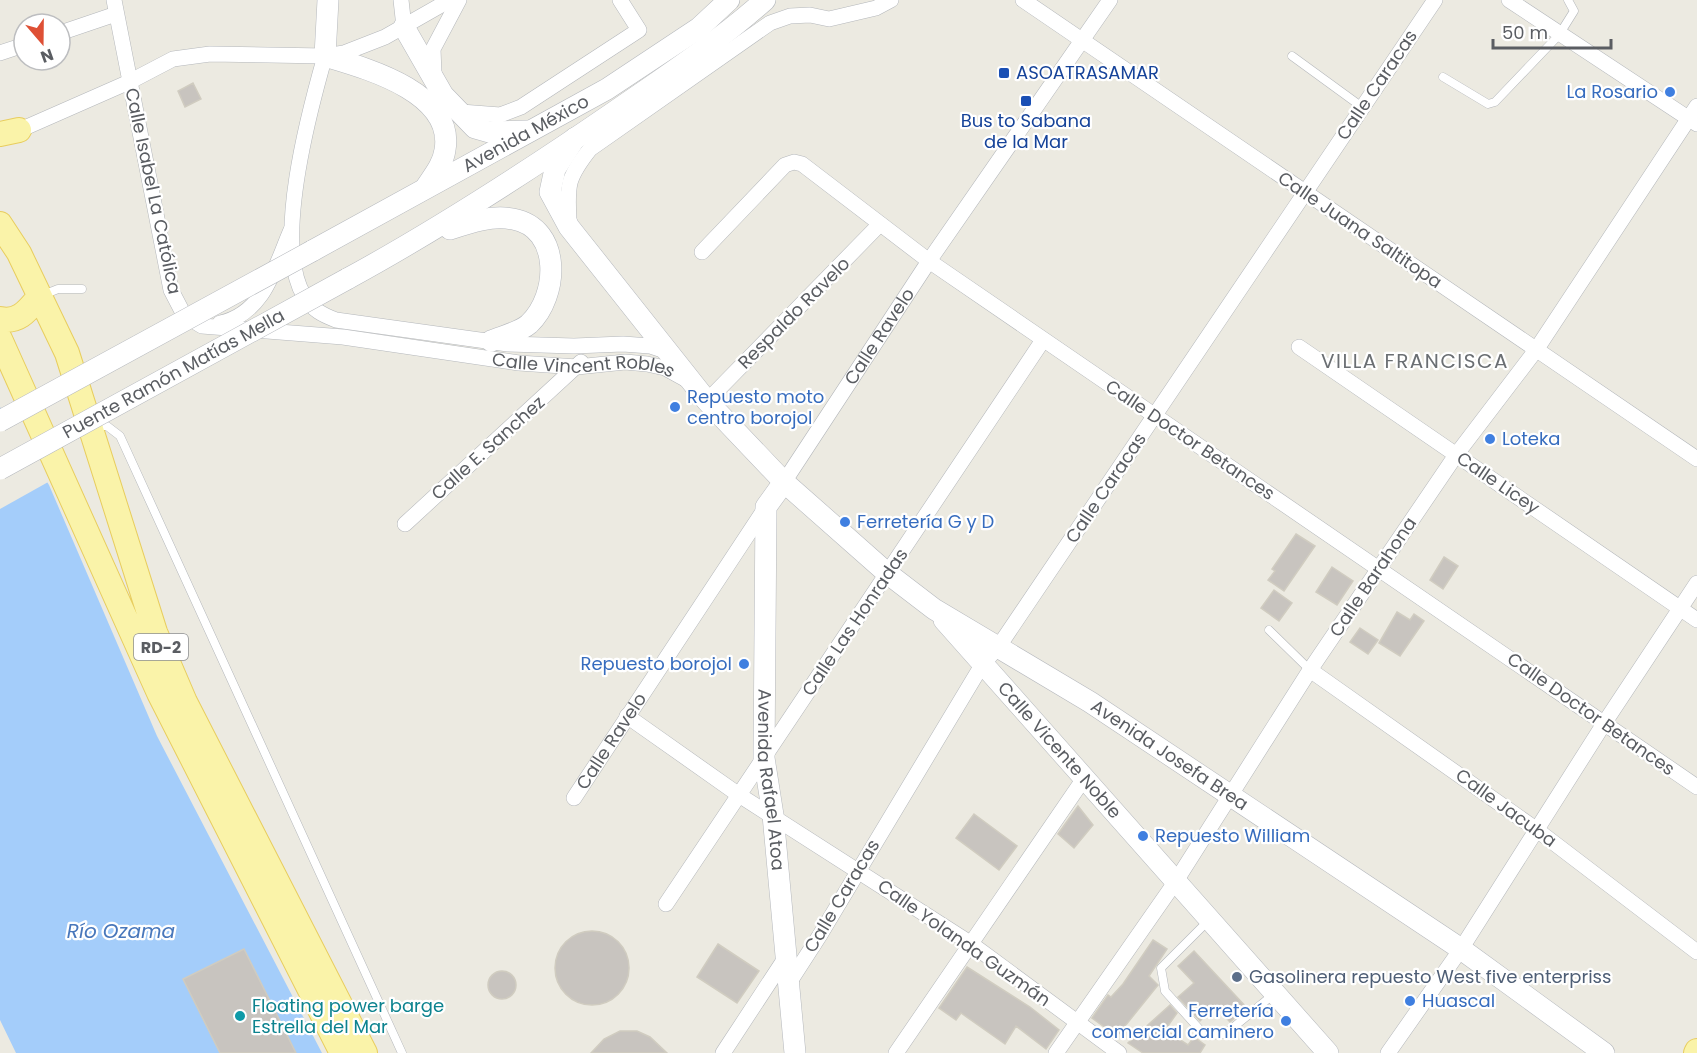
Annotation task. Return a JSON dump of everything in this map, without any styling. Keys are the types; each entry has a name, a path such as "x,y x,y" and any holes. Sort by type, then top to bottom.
{"main road":[{"path":"328,0 325,56 380,73 415,92 431,107 445,131 446,149 441,164 424,190"},
{"name":"Avenida México","path":"0,421 607,89 699,28 729,0"},
{"name":"Avenida México","path":"347,279 424,237 575,138 724,36 765,0"},
{"path":"404,27 443,95 475,128 489,132 534,130"},
{"name":"Avenida México","path":"575,138 555,169 550,192 570,227 690,382"},
{"path":"424,237 482,218 514,219 529,226 541,238 552,270 551,287 544,305 528,325 491,341"},
{"name":"RD-2","path":"0,224 19,253 67,352 155,632 185,702 365,1053"},
{"name":"Puente Ramón Matías Mella","path":"0,469 347,279"},
{"path":"0,319 10,321 23,315 39,297"},
{"name":"RD-2","path":"0,339 159,693 342,1053"},
{"name":"Calle Vincent Robles","path":"690,382 784,482 887,573 934,609"},
{"name":"Calle Ravelo","path":"766,507 784,482"},
{"name":"Avenida Rafael Atoa","path":"766,507 764,758 772,815 795,1053"},
{"name":"Avenida Josefa Brea","path":"934,609 1090,702 1231,795 1461,949 1595,1051"},
{"name":"Calle Vicente Noble","path":"934,609 1328,1053"}],"street":[{"path":"401,0 404,27"},
{"path":"4,137 129,82 173,59 210,54 325,56 344,53 404,27 450,0"},
{"path":"434,80 433,49 459,0"},
{"path":"461,112 500,115 521,108 639,30 620,0"},
{"path":"570,227 568,189 572,172 590,149 770,23 790,16 810,15 830,20 876,8 891,0"},
{"name":"Calle Juana Saltitopa","path":"1023,0 1697,459"},
{"name":"Calle Ravelo","path":"784,482 929,261 1110,0"},
{"name":"Calle Caracas","path":"789,983 982,665 999,646 1435,0"},
{"path":"1509,0 1559,35 1694,116"},
{"path":"72,27 115,7"},
{"name":"Calle Isabel La Católica","path":"115,7 171,290 184,315 202,326"},
{"path":"325,56 299,160 291,228 297,279 304,297 318,314 336,320 491,341 650,346 665,351"},
{"name":"Calle Barahona","path":"1056,1053 1176,881 1310,670 1379,568 1456,455 1536,350 1694,116"},
{"name":"Calle Doctor Betances","path":"702,252 785,165 794,162 802,164 929,261 1697,787"},
{"name":"Respaldo Ravelo","path":"707,401 880,224"},
{"path":"202,326 236,319 264,294 291,228"},
{"name":"Calle Vincent Robles","path":"202,326 321,335 519,363 577,367 625,362 647,364 665,368 690,382"},
{"name":"Calle Las Honradas","path":"666,904 1043,340"},
{"name":"Calle E. Sanchez","path":"405,524 577,367 596,345"},
{"name":"Calle Licey","path":"1299,346 1697,620"},
{"name":"Calle Ravelo","path":"574,798 766,507"},
{"path":"1388,1053 1461,949 1605,722 1697,583"},
{"name":"Calle Jacuba","path":"1310,670 1537,830 1697,952"},
{"name":"Calle Yolanda Guzmán","path":"627,716 739,795 858,869 970,944 1119,1053"},
{"path":"896,1053 1085,777"},
{"path":"723,1053 786,957"}],"lane":[{"path":"1443,78 1488,104 1495,102 1559,35 1574,11 1568,0"},
{"path":"1292,56 1362,107"},
{"path":"39,297 58,289 82,289"},
{"path":"92,426 107,426 120,436 402,1053"},
{"path":"1269,630 1310,670"},
{"path":"1210,919 1161,968 1165,991 1201,1031 1212,1035 1225,1034 1274,993"}],"water":[{"name":"Río Ozama","path":"0,407 49,485 157,736 322,1053 16,1053 0,1020"}],"pier":[{"path":"4,407 50,481 0,509 0,409"}],"building":[{"path":"193,83 201,99 185,107 178,91"},
{"path":"1296,534 1315,546 1284,591 1268,580 1275,571 1272,569"},
{"path":"1444,557 1458,566 1443,589 1430,580"},
{"path":"1332,567 1353,581 1337,605 1316,592"},
{"path":"1274,590 1292,603 1279,621 1261,608"},
{"path":"1397,612 1410,620 1414,614 1424,621 1400,656 1379,643"},
{"path":"1360,628 1378,640 1368,654 1350,642"},
{"path":"1078,806 1093,825 1074,848 1058,834"},
{"path":"974,814 1017,846 999,870 956,838"},
{"path":"585,931 599,931 613,937 623,947 629,961 627,982 613,999 599,1005 585,1005 571,999 561,989 555,975 555,961 561,947 571,937"},
{"path":"1153,940 1167,949 1149,976 1158,985 1117,1036 1092,1018 1108,995 1111,997 1123,984"},
{"path":"718,944 759,971 737,1003 697,977"},
{"name":"Floating power barge Estrella del Mar","path":"244,949 296,1053 220,1053 183,979"},
{"path":"1194,951 1247,1008 1230,1022 1215,1006 1200,1021 1178,997 1194,983 1178,966"},
{"path":"967,967 1030,1007 1059,1030 1046,1049 1016,1026 1005,1044 961,1013 956,1020 939,1008"},
{"path":"502,971 512,975 516,985 512,995 502,999 492,995 488,985 492,975"},
{"path":"1170,1005 1177,1013 1165,1030 1188,1045 1194,1037 1205,1045 1200,1053 1143,1053 1128,1043"},
{"path":"620,1031 637,1031 650,1037 667,1053 591,1053 604,1039"}],"place":[{"name":"ASOATRASAMAR","path":"1004,73"},
{"name":"La Rosario","path":"1670,92"},
{"name":"Bus to Sabana de la Mar","path":"1026,101"},
{"name":"Repuesto moto centro borojol","path":"675,407"},
{"name":"Loteka","path":"1490,439"},
{"name":"Ferretería G y D","path":"845,522"},
{"name":"Repuesto borojol","path":"744,664"},
{"name":"Repuesto William","path":"1143,836"},
{"name":"Gasolinera repuesto West five enterpriss","path":"1237,977"},
{"name":"Huascal","path":"1410,1001"},
{"name":"Floating power barge Estrella del Mar","path":"240,1016"},
{"name":"Ferretería comercial caminero","path":"1286,1021"}],"district":[{"name":"VILLA FRANCISCA","path":"1415,361"}]}
